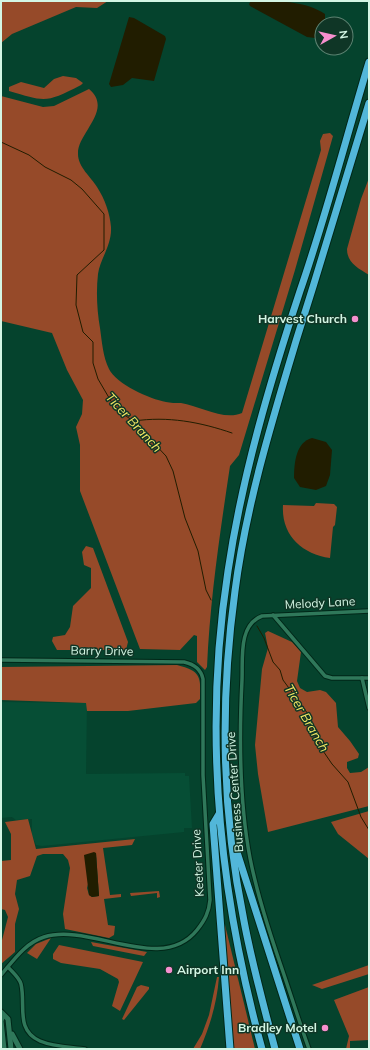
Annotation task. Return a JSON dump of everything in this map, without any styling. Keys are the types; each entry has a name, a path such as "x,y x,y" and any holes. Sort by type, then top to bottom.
{"highway":[{"path":"262,1049 240,962 229,902 219,814 216,743 219,649 227,574 240,503 258,431 369,62"},
{"path":"275,1049 243,919 232,836 227,770 226,709 229,644 241,548 253,492 270,427 369,104"},
{"path":"219,814 213,824 230,1049"},
{"path":"232,836 300,1049"}],"street":[{"name":"Melody Lane","path":"273,616 369,611"},
{"name":"Business Center Drive","path":"273,616 262,616 254,620 248,627 245,636 240,707 242,784 250,858 260,903 309,1049"},
{"path":"273,616 322,674 332,678 369,678"},
{"name":"Barry Drive","path":"1,660 184,662 191,664 200,671"},
{"name":"Keeter Drive","path":"1,975 25,948 44,937 70,935 157,949 173,946 186,940 202,924 209,910 210,900 202,751 203,679 200,671"},
{"path":"362,678 369,708"},
{"path":"8,967 20,983 22,1019 29,1033 39,1041 47,1044 86,1049"},
{"path":"2,1014 8,1019 11,1049"},
{"path":"2,1014 1,1021 4,1049"},
{"path":"8,1025 14,1041 20,1049"},
{"path":"2,1029 5,1034 7,1049"}],"shaded area":[{"path":"1,1 108,1 97,8 76,7 12,34 1,43"},
{"path":"251,1 290,2 317,9 325,14 325,16 314,16 314,38 307,37 250,6 249,4"},
{"path":"129,17 134,18 165,36 166,39 154,81 132,78 123,85 111,87 109,84"},
{"path":"63,76 76,78 83,83 60,95 46,99 39,99 9,91 9,87 21,82 44,88 54,79"},
{"path":"89,89 96,97 98,105 92,122 79,146 78,154 82,168 100,192 107,207 111,227 110,240 99,268 97,288 99,321 105,360 113,375 134,390 159,400 181,403 220,414 235,415 242,413 321,150 320,141 323,134 330,133 333,136 295,270 239,455 230,466 216,566 210,616 207,667 205,670 197,662 197,636 194,635 180,650 140,649 80,491 80,445 76,427 82,414 83,400 67,370 52,333 1,321 1,96 43,107 54,106"},
{"path":"369,178 369,275 351,262 347,254 347,249 361,199"},
{"path":"312,438 326,442 332,450 330,475 326,486 316,490 300,487 294,478 295,460 299,448 307,440"},
{"path":"316,503 334,504 337,507 335,525 333,527 330,558 311,552 295,541 290,534 283,516 283,505 314,506"},
{"path":"86,546 93,548 128,642 126,650 57,650 52,641 53,637 65,635 70,627 73,606 91,588 91,568 84,565 82,552"},
{"path":"268,631 292,642 301,652 297,681 300,688 307,692 320,690 326,692 336,703 338,727 359,754 358,758 347,762 347,768 350,773 361,772 369,767 369,806 268,832 258,774 255,745 262,669 268,648 265,633"},
{"path":"177,665 191,670 198,676 200,685 200,699 196,703 128,711 87,711 86,703 1,700 1,667"},
{"path":"1,702 87,703 86,774 185,773 185,776 189,776 192,828 184,828 184,832 42,846 36,845 32,835 32,819 16,820 12,817 1,818"},
{"path":"369,811 369,859 338,834 331,822"},
{"path":"28,819 36,849 135,839 132,845 103,848 110,895 121,894 121,897 104,899 108,925 115,926 114,935 109,938 65,929 63,914 70,868 68,860 63,854 43,854 37,856 30,876 17,880 15,894 19,909 15,924 15,952 1,964 1,944 8,917 5,910 1,909 1,861 11,860 11,834 5,822","holes":["96,853 99,896 92,897 89,895 87,888"]},
{"path":"94,852 96,853 99,896 92,897 89,895 84,855"},
{"path":"159,891 160,897 157,898 157,893 131,896 130,893"},
{"path":"223,924 225,925 255,1049 233,1049"},
{"path":"51,938 37,959 27,953 36,944"},
{"path":"91,942 147,952 144,956 93,946"},
{"path":"59,945 143,962 120,1011 112,1006 119,982 118,979 100,969 61,963 53,959 53,954"},
{"path":"369,965 369,974 322,989 312,985"},
{"path":"217,977 219,977 217,996 207,1032 200,1049 193,1049 202,1034 209,1015"},
{"path":"141,985 149,987 149,989 124,1020 122,1019 137,987"},
{"path":"369,987 369,1040 350,1041 350,1049 346,1049 349,1036 334,1000"}],"waterway":[{"name":"Ticer Branch","path":"1,142 29,155 45,167 71,180 82,189 104,214 104,250 77,275 76,305 83,332 93,342 93,363 98,379 115,408 133,421 166,456 173,471 185,518 198,551 206,590 211,600"},
{"path":"134,421 159,419 184,421 232,433"},
{"name":"Ticer Branch","path":"257,626 264,638 273,662 280,670 283,680 308,714 319,745 332,764 348,782 361,817 369,830"}],"place":[{"name":"Harvest Church","path":"355,319"},
{"name":"Airport Inn","path":"169,970"},
{"name":"Bradley Motel","path":"325,1028"}]}
